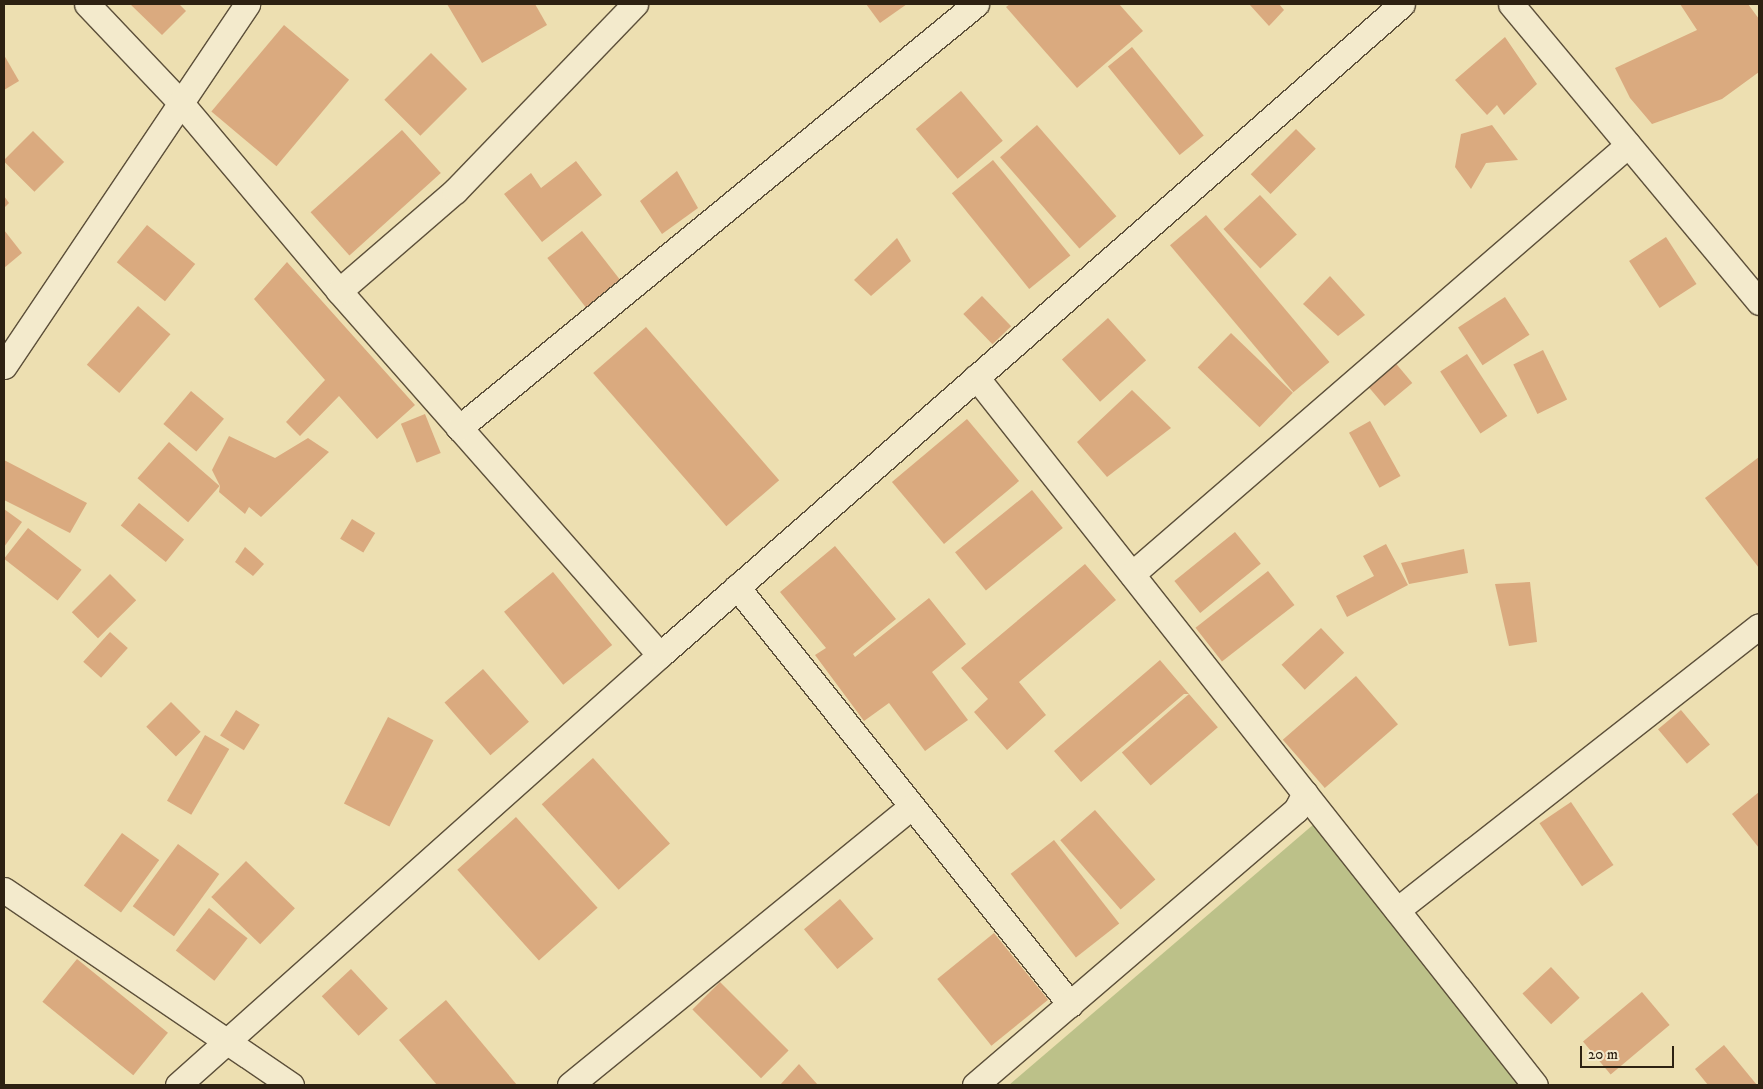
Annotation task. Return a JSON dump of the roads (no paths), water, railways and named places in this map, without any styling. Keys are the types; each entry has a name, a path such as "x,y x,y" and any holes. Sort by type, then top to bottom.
{"street":[{"path":"87,4 180,102 339,291 660,655"},
{"path":"4,366 247,4"},
{"path":"339,291 455,191 635,4"},
{"path":"459,428 976,4"},
{"path":"178,1085 228,1043 660,655 1402,4"},
{"path":"1511,4 1759,302"},
{"path":"1132,574 1628,145"},
{"path":"976,377 1535,1085"},
{"path":"737,587 1070,1004"},
{"path":"1397,910 1759,626"},
{"path":"975,1085 1296,810 1305,793"},
{"path":"570,1085 912,806"},
{"path":"4,890 291,1085"}]}
